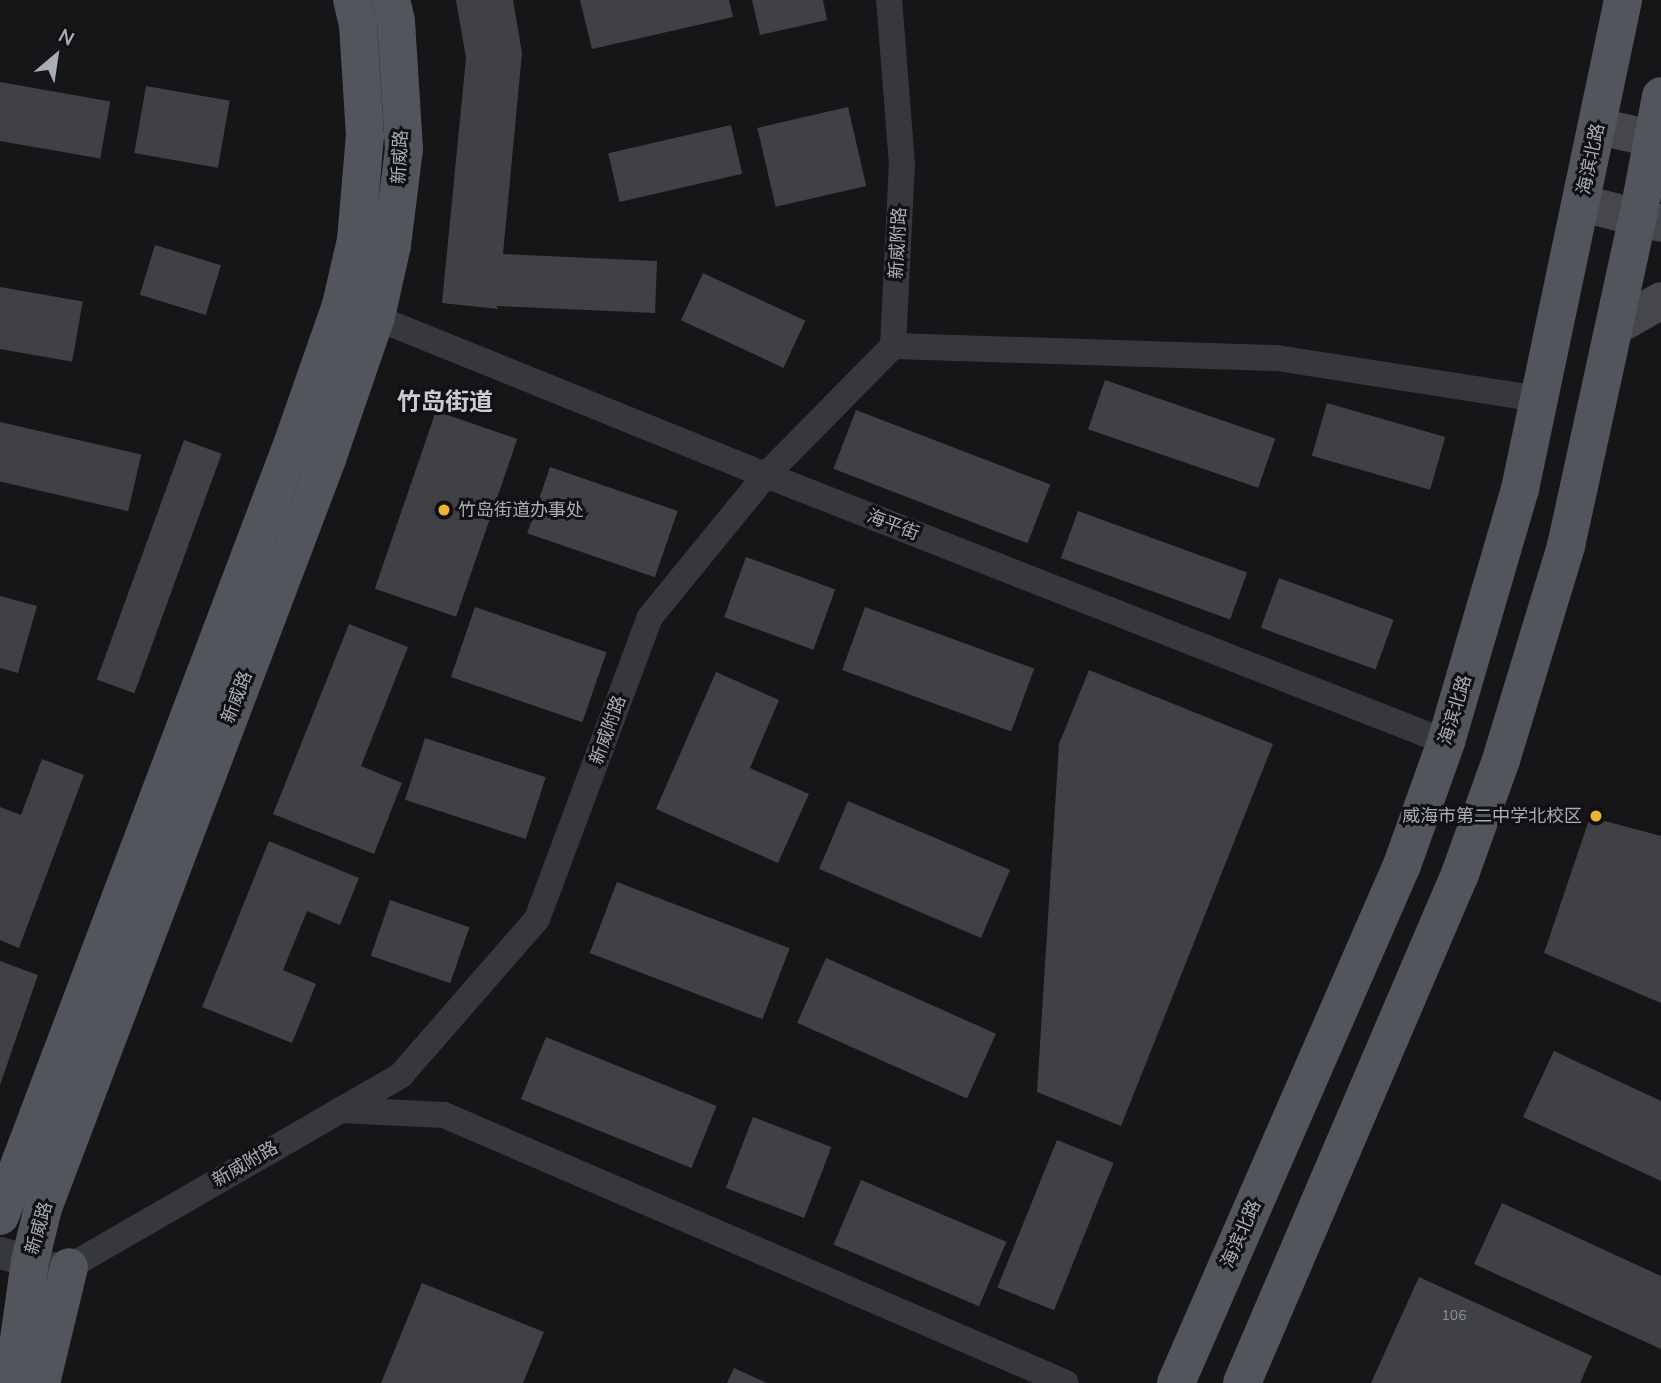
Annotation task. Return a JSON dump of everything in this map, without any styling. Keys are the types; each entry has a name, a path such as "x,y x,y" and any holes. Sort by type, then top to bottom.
{"main road":[{"name":"新威路","path":"0,1216 292,445 341,305 356,240 365,136 358,25 352,0"},
{"name":"新威路","path":"13,1383 15,1257 43,1208 322,472 376,317 392,245 404,149 396,21 391,0"},
{"name":"海滨北路","path":"1176,1383 1402,865 1446,742 1520,489 1623,0"},
{"path":"1242,1383 1460,874 1501,760 1566,546 1614,327 1650,220 1661,96"},
{"path":"1598,126 1657,139"},
{"path":"1582,203 1650,220"},
{"path":"1614,327 1661,300"},
{"path":"41,1383 69,1267"}],"street":[{"name":"新威附路","path":"69,1267 401,1075 537,919 650,617 766,475 893,345 902,164 888,0"},
{"name":"海平街","path":"341,305 1446,742"},
{"path":"893,345 1277,358 1540,399"},
{"path":"339,1110 444,1115 1066,1383"},
{"path":"15,1257 69,1267"}],"building":[{"path":"456,0 513,0 522,53 503,254 657,261 655,313 497,306 498,309 442,303 466,58"},
{"path":"580,0 729,0 733,17 592,49"},
{"path":"752,0 823,0 827,20 760,35"},
{"path":"0,82 110,101 100,159 0,141"},
{"path":"146,86 230,101 218,168 134,153"},
{"path":"848,107 866,186 776,207 757,128"},
{"path":"731,125 742,174 619,202 608,153"},
{"path":"155,245 221,265 206,315 140,295"},
{"path":"703,273 805,321 783,368 681,320"},
{"path":"0,287 83,302 72,362 0,349"},
{"path":"1105,380 1275,439 1258,488 1088,429"},
{"path":"1327,403 1445,437 1430,490 1312,456"},
{"path":"856,410 1050,485 1028,543 833,469"},
{"path":"436,411 517,439 456,617 375,589"},
{"path":"0,422 141,455 128,511 0,482"},
{"path":"184,440 222,454 134,693 97,680"},
{"path":"550,467 678,511 655,577 527,533"},
{"path":"1078,511 1247,573 1230,620 1061,558"},
{"path":"746,557 835,589 813,650 724,617"},
{"path":"1279,578 1394,620 1376,670 1261,628"},
{"path":"0,596 37,606 18,673 0,668"},
{"path":"475,607 606,652 582,722 451,677"},
{"path":"865,607 1034,669 1011,732 842,670"},
{"path":"349,624 408,647 361,766 402,783 374,854 273,814"},
{"path":"1089,670 1273,744 1121,1126 1037,1092 1059,744"},
{"path":"716,672 779,700 750,768 809,794 778,863 656,809"},
{"path":"425,738 546,777 526,839 405,800"},
{"path":"42,759 84,775 19,948 0,940 0,807 21,815"},
{"path":"848,801 1010,870 981,938 819,869"},
{"path":"1590,817 1661,836 1661,1003 1544,953"},
{"path":"269,841 359,878 340,925 307,911 283,970 316,984 292,1043 202,1007"},
{"path":"617,882 790,948 762,1019 590,953"},
{"path":"390,900 469,927 450,983 371,956"},
{"path":"826,958 996,1034 967,1099 797,1023"},
{"path":"0,961 38,975 0,1085"},
{"path":"546,1037 717,1106 692,1168 521,1099"},
{"path":"1554,1051 1661,1101 1661,1181 1523,1117"},
{"path":"753,1117 831,1147 804,1218 726,1188"},
{"path":"1057,1140 1114,1163 1054,1310 997,1287"},
{"path":"861,1180 1006,1242 979,1306 834,1244"},
{"path":"1502,1203 1661,1276 1661,1349 1474,1264"},
{"path":"1419,1277 1592,1356 1580,1383 1371,1383"},
{"path":"422,1283 544,1332 523,1383 381,1383"},
{"path":"734,1368 767,1383 727,1383"}],"place":[{"name":"竹岛街道办事处","path":"444,510"},
{"name":"威海市第二中学北校区","path":"1596,816"}],"district":[{"name":"竹岛街道","path":"445,403"}]}
